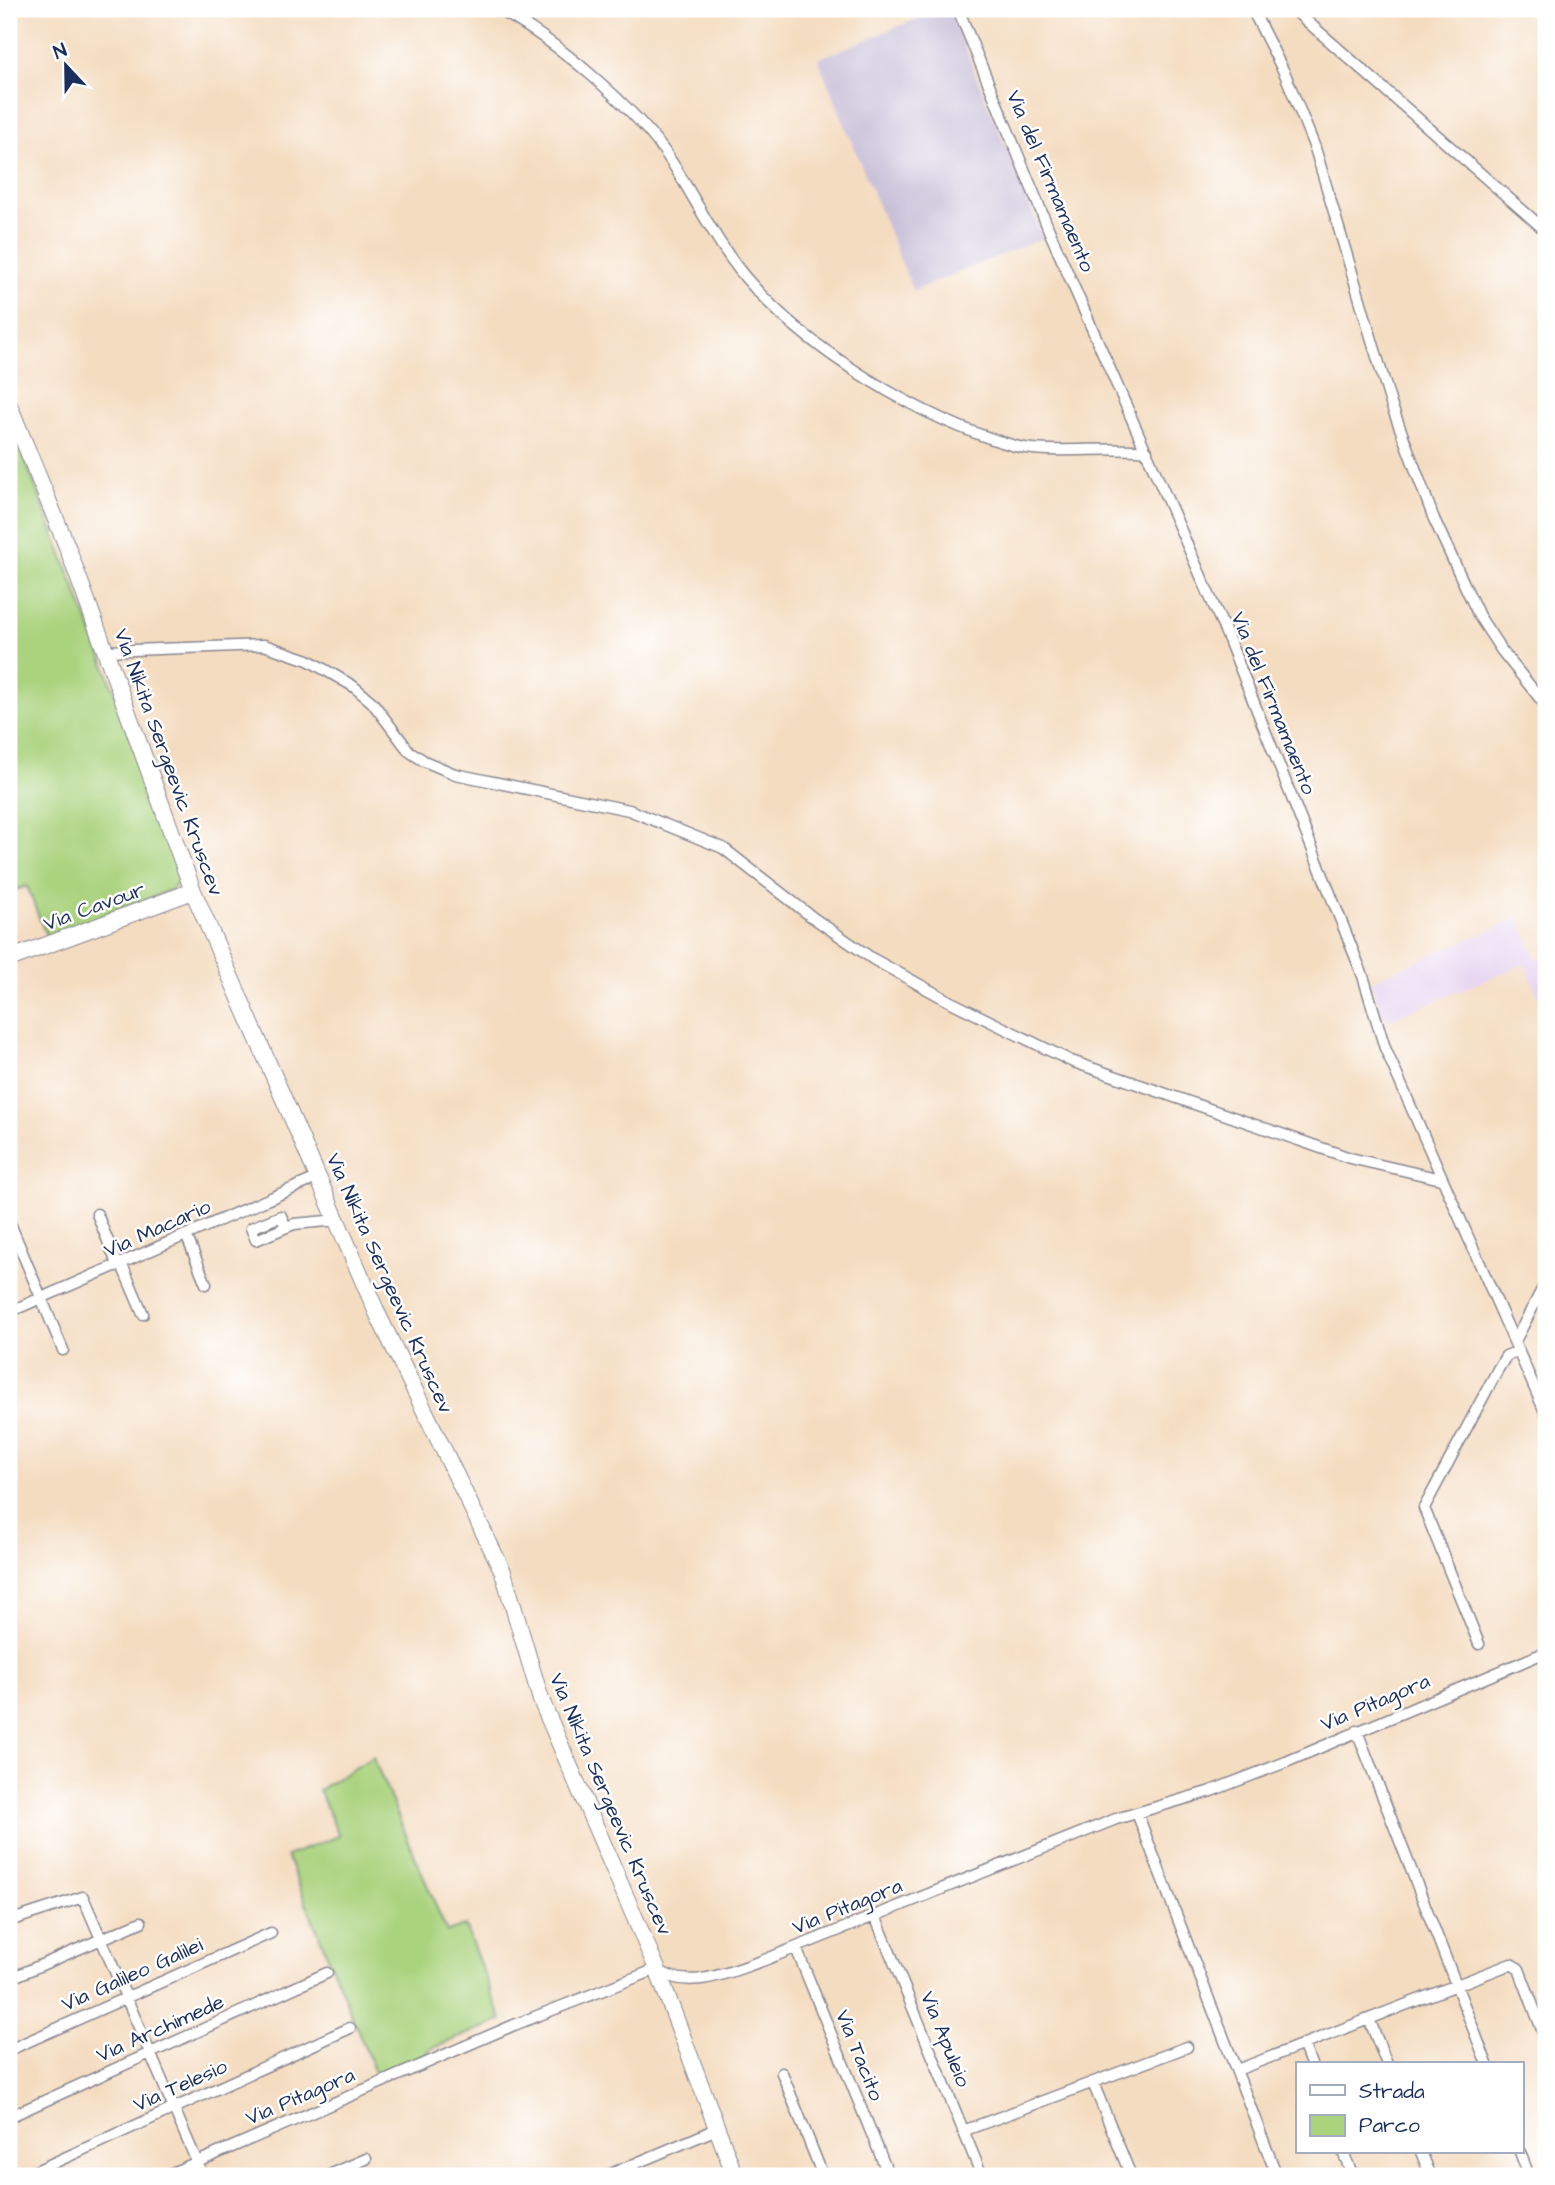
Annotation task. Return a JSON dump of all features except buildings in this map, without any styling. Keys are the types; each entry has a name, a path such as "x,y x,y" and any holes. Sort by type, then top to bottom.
{"main road":[{"name":"Via Nikita Sergeevic Kruscev","path":"9,405 106,651 193,891 408,1380 503,1572 545,1710 657,1969 734,2176"},
{"name":"Via Cavour","path":"9,959 193,891"}],"street":[{"path":"498,9 528,25 640,122 670,160 711,228 745,276 787,321 830,355 904,399 982,435 1018,447 1118,447 1147,451"},
{"name":"Via del Firmamaento","path":"958,9 1051,235 1249,690 1363,976 1385,1048 1546,1414"},
{"path":"1252,9 1285,74 1315,148 1391,404 1434,519 1479,616 1502,651 1546,706"},
{"path":"1293,9 1546,231"},
{"path":"106,651 264,645 286,650 353,686 372,702 409,751 424,761 455,774 629,810 723,848 812,917 873,958 949,1001 1071,1060 1350,1158 1419,1177 1441,1179"},
{"name":"Via Macario","path":"9,1312 187,1237 319,1177"},
{"path":"248,1208 256,1226 281,1216 286,1227 338,1220"},
{"path":"97,1214 143,1314"},
{"path":"9,1221 63,1350"},
{"path":"187,1237 206,1284"},
{"path":"1479,1643 1424,1508 1498,1369 1506,1356 1517,1346 1546,1282"},
{"name":"Via Pitagora","path":"165,2176 514,2025 657,1969 666,1976 685,1980 715,1977 796,1948 1137,1813 1211,1791 1546,1652"},
{"path":"1357,1731 1485,2062"},
{"path":"1137,1813 1277,2176"},
{"path":"9,1921 83,1897 204,2176"},
{"name":"Via Apuleio","path":"874,1916 982,2176"},
{"path":"9,1979 141,1922"},
{"name":"Via Galileo Galilei","path":"9,2050 271,1933"},
{"name":"Via Tacito","path":"796,1948 889,2176"},
{"path":"1237,2070 1511,1964 1520,1969 1546,2040"},
{"name":"Via Archimede","path":"9,2117 327,1973"},
{"path":"1369,2019 1386,2062"},
{"name":"Via Telesio","path":"25,2176 351,2028"},
{"path":"1303,2044 1310,2062"},
{"path":"963,2131 1187,2047"},
{"path":"782,2073 823,2176"},
{"path":"1093,2082 1131,2176"},
{"path":"606,2176 717,2129"},
{"path":"1344,2154 1353,2176"},
{"path":"1422,2154 1431,2176"},
{"path":"1521,2154 1529,2176"},
{"path":"327,2176 366,2159"}],"shaded area":[{"path":"942,9 949,9 1043,238 913,291 818,59"},
{"path":"1519,918 1536,958 1546,961 1546,1015 1525,964 1386,1021 1370,981"}],"green space":[{"path":"9,419 100,652 181,876 173,889 47,938 27,886 9,892"},
{"path":"373,1757 447,1932 465,1926 502,2020 428,2050 428,2054 376,2075 287,1856 339,1836 319,1790"}]}
